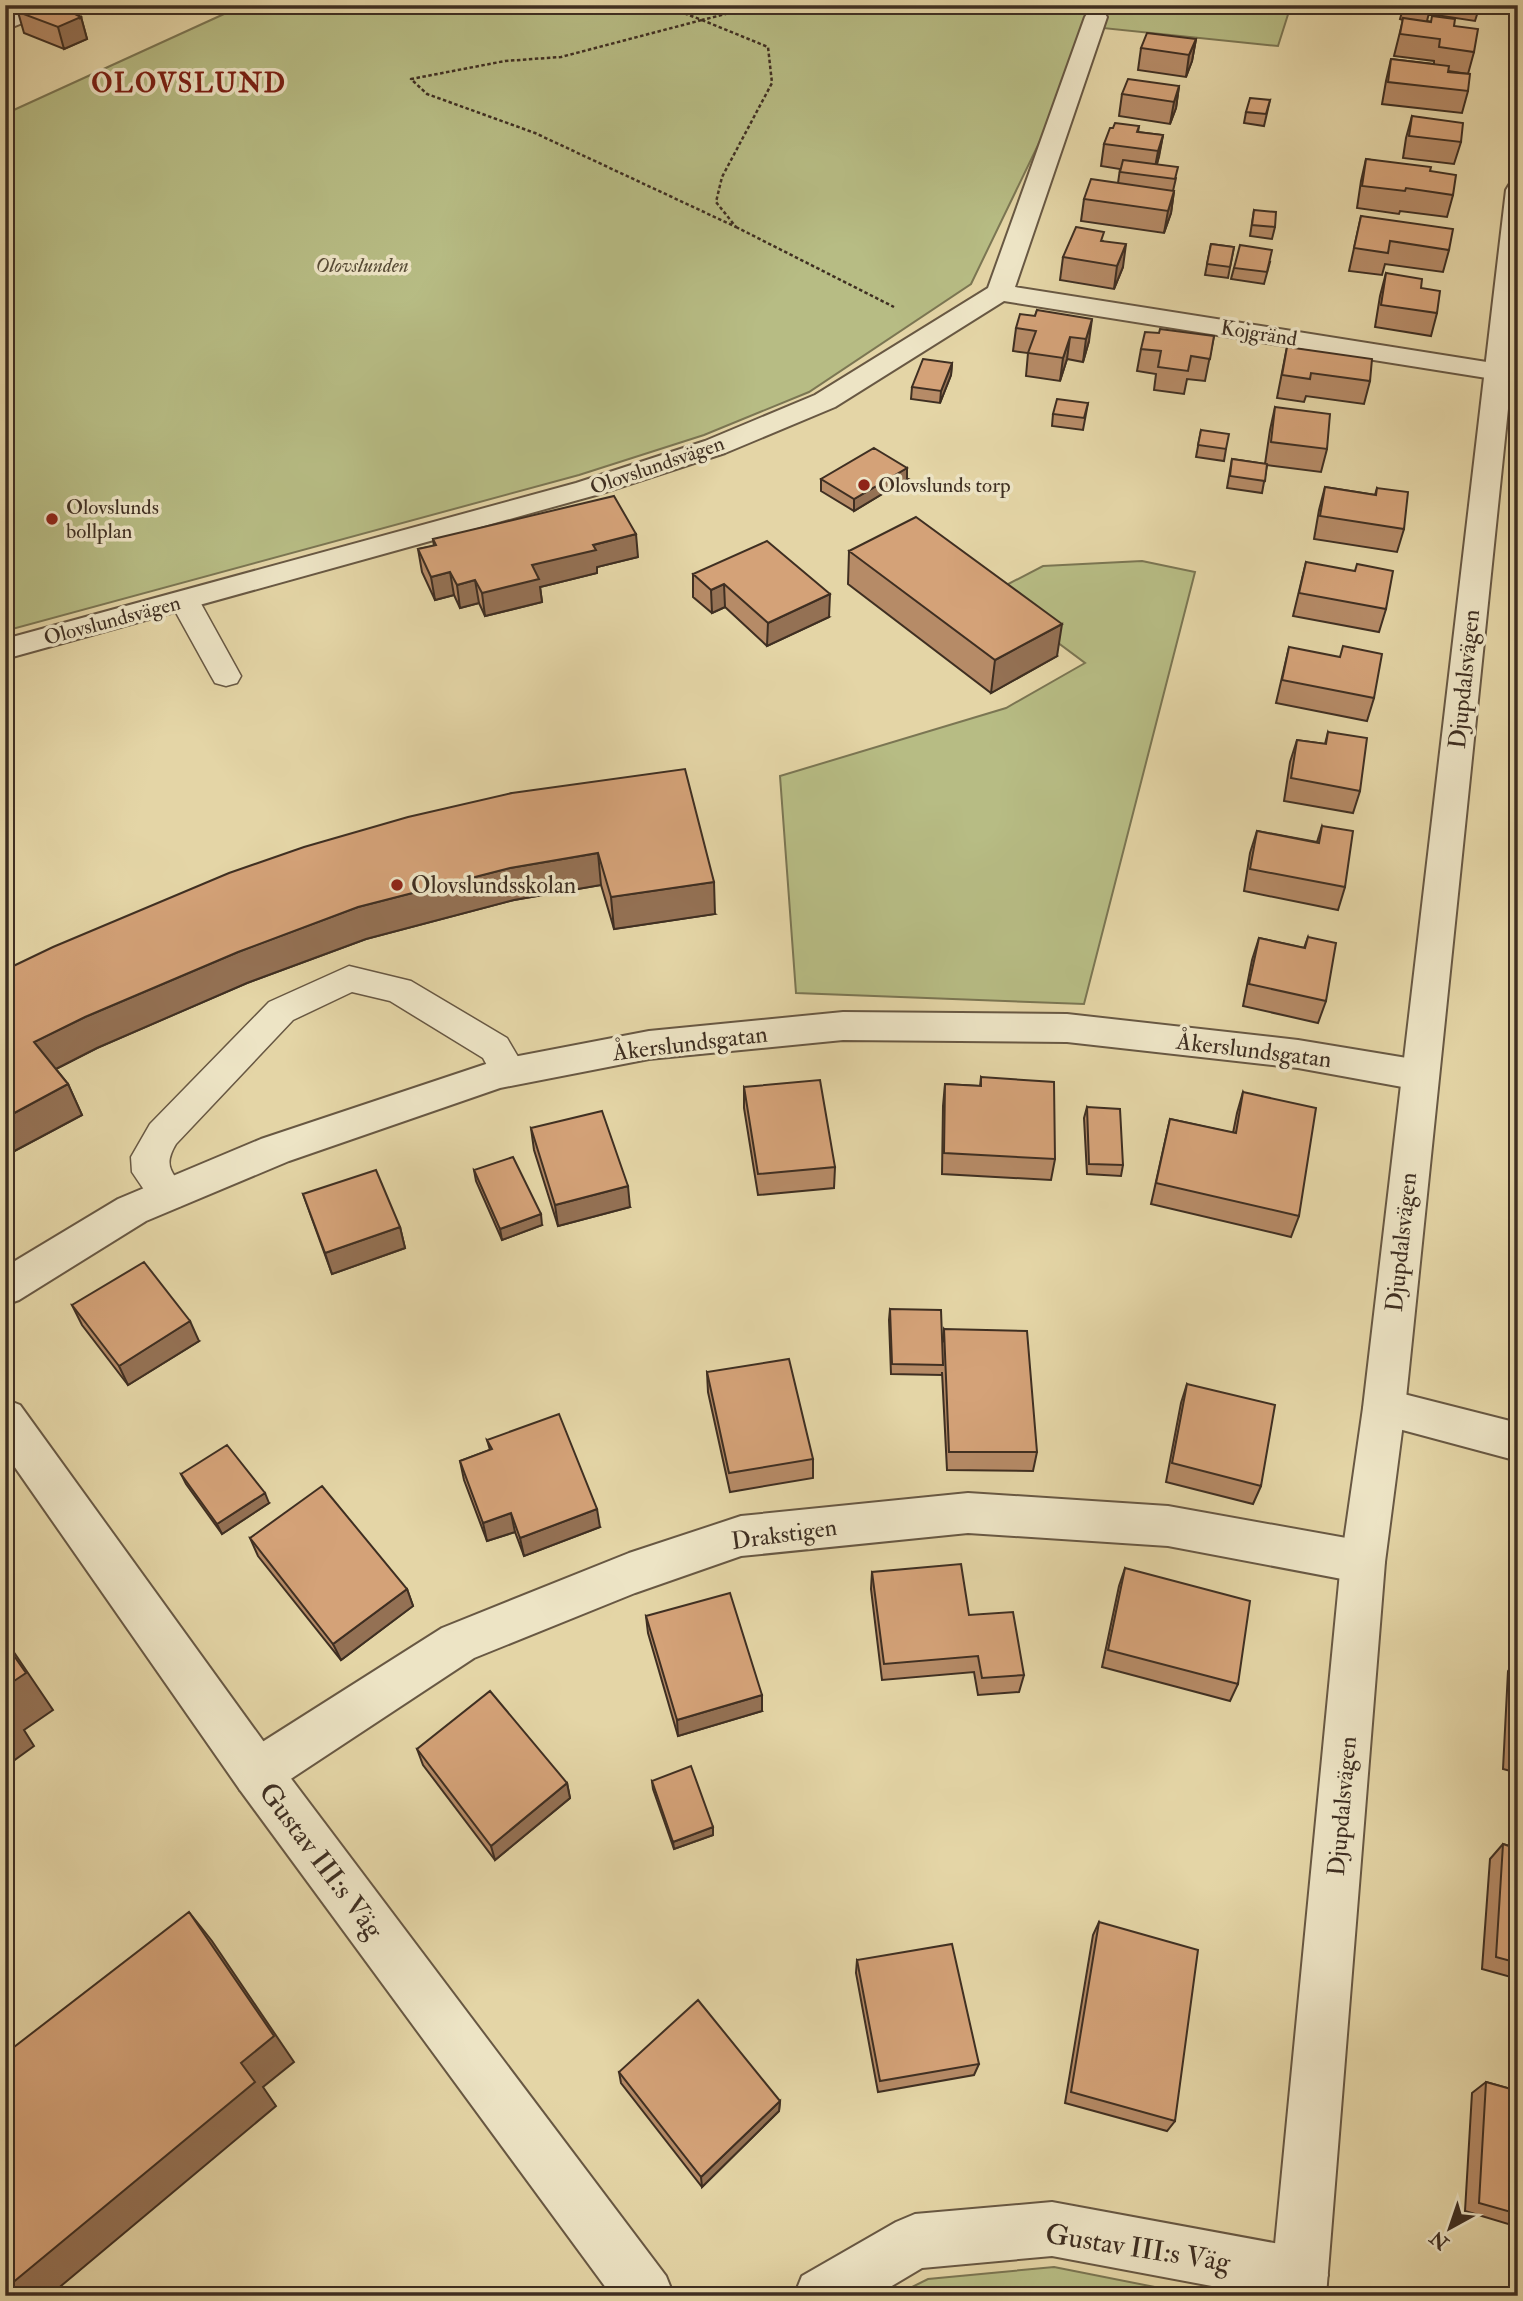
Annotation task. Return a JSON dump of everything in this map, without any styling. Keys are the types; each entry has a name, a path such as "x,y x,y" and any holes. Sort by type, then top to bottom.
{"street":[{"path":"5,23 47,5"},
{"path":"1000,292 1096,17"},
{"name":"Djupdalsvägen","path":"1300,2285 1363,1562 1384,1408 1419,1075 1508,373 1518,190"},
{"name":"Olovslundsvägen","path":"5,649 586,489 715,447 825,401 1000,292"},
{"name":"Kojgränd","path":"1000,292 1508,373"},
{"name":"Åkerslundsgatan","path":"5,1288 132,1210 275,1150 509,1072 649,1045 844,1026 1067,1028 1298,1054 1419,1075"},
{"path":"1384,1408 1518,1442"},
{"name":"Gustav III:s Väg","path":"5,1418 257,1773 646,2296"},
{"name":"Drakstigen","path":"257,1773 458,1643 629,1574 741,1536 968,1513 1168,1526 1363,1562"},
{"name":"Gustav III:s Väg","path":"822,2296 915,2241 1052,2228 1300,2285"}],"lane":[{"path":"184,600 226,676"},
{"path":"168,1195 151,1172 149,1157 163,1134 281,1011 349,979 399,990 495,1048 509,1072"}],"path":[{"path":"662,5 768,47 772,83 722,177 716,202 736,227"},
{"path":"761,5 561,57 505,61 411,79 427,94 535,133 736,227 941,329"}],"green space":[{"name":"Olovslunden","path":"238,5 1291,5 1278,46 1084,26 1054,112 971,284 809,392 704,435 579,475 5,631 5,114 224,14"},
{"path":"1142,561 1195,572 1084,1004 796,993 780,776 1006,708 1085,663 991,593 1043,566"},
{"path":"1054,2267 1180,2292 1180,2296 894,2296 928,2279"}],"building":[{"path":"34,5 75,5 65,9 81,17 58,27 18,12"},
{"path":"1404,5 1431,5 1429,12 1403,8"},
{"path":"1432,16 1455,19 1454,26 1478,29 1474,52 1439,47 1440,39 1400,34 1403,18 1431,22"},
{"path":"1147,33 1196,39 1189,55 1141,48"},
{"path":"1391,59 1449,66 1448,72 1470,74 1468,91 1388,82"},
{"path":"1128,79 1179,86 1174,102 1122,94"},
{"path":"1250,98 1270,100 1266,114 1246,112"},
{"path":"1412,116 1463,123 1461,142 1409,136"},
{"path":"1115,123 1139,126 1137,132 1163,135 1158,151 1104,144 1110,128 1113,128"},
{"path":"1366,159 1431,167 1430,171 1456,175 1453,195 1406,188 1405,191 1362,186"},
{"path":"1123,160 1178,167 1175,179 1120,172"},
{"path":"1091,179 1174,191 1168,211 1084,199"},
{"path":"1254,210 1276,212 1275,227 1252,225"},
{"path":"1361,216 1453,229 1449,250 1390,241 1388,253 1354,248"},
{"path":"1076,227 1104,232 1101,241 1126,244 1117,266 1063,257"},
{"path":"1211,244 1234,247 1230,267 1207,264"},
{"path":"1240,245 1272,250 1267,272 1234,268"},
{"path":"1386,273 1422,279 1421,288 1440,291 1437,313 1381,305"},
{"path":"1037,310 1092,319 1086,339 1070,337 1063,358 1028,353 1036,331 1016,328 1020,314 1035,316"},
{"path":"1160,329 1214,336 1210,359 1191,356 1188,371 1158,367 1161,351 1141,349 1145,332 1159,333"},
{"path":"1287,347 1372,359 1370,381 1311,373 1310,379 1282,375"},
{"path":"923,359 952,363 941,391 912,387"},
{"path":"1057,399 1088,403 1084,418 1053,414"},
{"path":"1275,407 1330,414 1327,449 1271,442"},
{"path":"1201,430 1229,434 1226,449 1198,445"},
{"path":"874,448 907,468 854,499 821,479"},
{"path":"1232,459 1267,464 1265,481 1230,476"},
{"path":"1325,487 1376,495 1377,488 1408,492 1404,529 1320,516"},
{"path":"614,496 636,534 593,545 596,550 532,565 539,579 482,593 475,580 457,585 450,572 431,577 418,549 436,545 433,539"},
{"path":"916,517 1062,624 995,660 849,551"},
{"path":"767,541 830,594 768,623 724,584 711,590 693,574"},
{"path":"1306,562 1355,571 1357,564 1393,571 1386,609 1299,593"},
{"path":"1343,646 1382,654 1374,698 1282,680 1289,647 1340,657"},
{"path":"1328,732 1367,738 1360,791 1291,778 1297,740 1326,744"},
{"path":"685,769 714,882 611,897 598,853 510,868 358,907 238,952 85,1017 34,1042 68,1084 5,1118 5,970 229,873 304,847 408,817 512,793"},
{"path":"1322,826 1353,831 1345,887 1250,869 1257,831 1319,843"},
{"path":"1308,937 1336,943 1326,1001 1249,984 1259,938 1305,948"},
{"path":"981,1077 1054,1082 1055,1159 944,1153 945,1084 981,1086"},
{"path":"820,1080 835,1167 758,1174 744,1087"},
{"path":"1243,1092 1316,1108 1299,1216 1156,1183 1170,1119 1236,1133"},
{"path":"1087,1107 1120,1109 1123,1165 1089,1164"},
{"path":"602,1111 628,1186 555,1205 531,1128"},
{"path":"513,1157 541,1214 500,1229 474,1170"},
{"path":"376,1170 400,1227 325,1253 303,1194"},
{"path":"144,1262 190,1321 119,1366 72,1305"},
{"path":"890,1309 941,1310 943,1365 892,1364"},
{"path":"944,1329 1027,1331 1037,1452 949,1452"},
{"path":"789,1359 813,1459 729,1473 707,1372"},
{"path":"1187,1384 1275,1405 1261,1486 1172,1463"},
{"path":"559,1414 597,1509 520,1538 511,1513 483,1523 460,1461 492,1449 487,1440"},
{"path":"227,1445 265,1493 217,1524 181,1474"},
{"path":"322,1486 407,1589 333,1644 250,1538"},
{"path":"961,1564 969,1615 1013,1612 1024,1675 982,1678 978,1656 884,1664 872,1572"},
{"path":"1125,1568 1250,1601 1238,1684 1108,1650"},
{"path":"730,1593 762,1695 677,1720 646,1616"},
{"path":"5,1643 26,1673 5,1687"},
{"path":"490,1691 567,1783 491,1846 417,1749"},
{"path":"1518,1712 1518,1754 1516,1754"},
{"path":"691,1766 713,1827 673,1842 652,1781"},
{"path":"1503,1844 1518,1849 1518,1963 1496,1957"},
{"path":"189,1912 274,2036 241,2063 255,2082 5,2289 5,2054"},
{"path":"1099,1922 1198,1950 1175,2121 1071,2092"},
{"path":"952,1944 979,2064 880,2081 857,1960"},
{"path":"698,2000 780,2101 701,2177 619,2072"},
{"path":"1486,2082 1518,2091 1518,2214 1479,2203"}],"place":[{"name":"Olovslunds torp","path":"864,485"},
{"name":"Olovslunds bollplan","path":"52,519"},
{"name":"Olovslundsskolan","path":"397,885"}],"district":[{"name":"OLOVSLUND","path":"189,83"}]}
